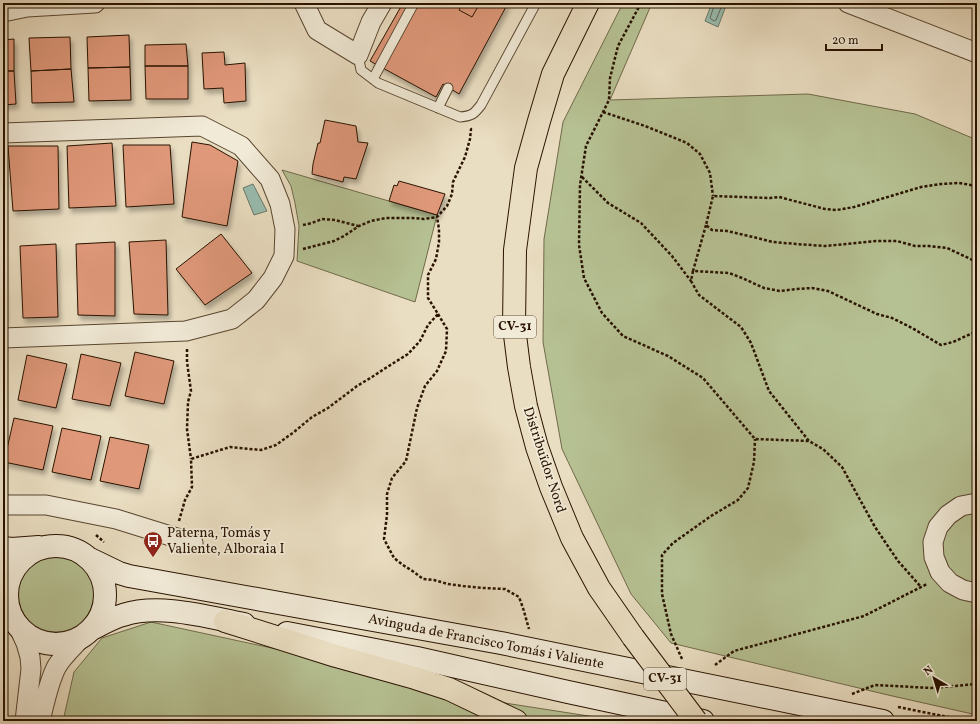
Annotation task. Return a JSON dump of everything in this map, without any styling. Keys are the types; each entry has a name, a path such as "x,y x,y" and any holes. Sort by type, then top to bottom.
{"main road":[{"name":"Distribuïdor Nord","path":"588,3 553,74 538,121 526,168 515,250 514,327 519,367 526,406 537,447 551,487 572,538 599,588 633,637 696,721"},
{"path":"3,548 12,549 45,546 61,545 77,550 90,559 100,572 105,586 105,601 101,616 87,633 66,644 49,644 33,640 20,630 12,619 5,604 6,591 10,576 18,562 30,552 45,546"},
{"name":"Avinguda de Francisco Tomás i Valiente","path":"90,559 119,573 129,576 501,643 883,721"},
{"name":"Avinguda de Francisco Tomás i Valiente","path":"87,633 123,615 148,610 177,611 417,658 703,721"},
{"path":"225,621 336,656 449,689 516,721"}],"street":[{"path":"3,12 27,5 95,3"},
{"path":"304,3 317,30 358,55 371,22 382,3"},
{"path":"848,3 977,53"},
{"path":"3,133 202,126 242,146 270,179 280,204 285,229 284,256 273,278 256,300 232,319 186,331 3,338"},
{"path":"977,503 961,506 948,515 938,527 933,542 934,557 940,572 950,583 963,590 977,593"},
{"path":"3,505 46,505 116,519 193,543"},
{"path":"20,630 30,656 31,669 25,721"},
{"path":"40,721 53,674 57,666 65,655 87,633"}],"lane":[{"path":"373,79 414,3"},
{"path":"358,55 361,70 378,83 460,117 470,116 481,105 536,3"},
{"path":"438,108 448,88"}],"path":[{"path":"641,3 618,46 610,78 609,100 586,146 580,185 579,245 584,278 602,313 623,336 668,356 703,378 755,439 754,462 748,488 738,500 711,516 673,543 662,555 662,594 671,634 683,662"},
{"path":"603,112 645,126 687,143 700,154 710,173 713,196 692,271 691,281"},
{"path":"284,256 313,246 334,241 371,220 386,218 413,218 424,220 437,217 446,206 452,194 453,182 465,157 470,139 471,129 460,117"},
{"path":"581,176 608,203 641,223 672,256 691,281 699,295 741,327 751,343 769,391 809,442"},
{"path":"713,196 780,197 825,209 837,210 866,204 921,187 959,183 977,186"},
{"path":"437,217 439,242 436,259 428,275 428,298 447,330 446,351 437,372 425,386 417,408 406,461 392,478 387,494 387,515 384,539 394,558 423,579 463,586 505,589 519,597 529,629"},
{"path":"285,229 312,223 322,219 335,220 359,226"},
{"path":"706,225 712,230 753,236 774,242 796,244 825,246 876,240 897,241 915,246 947,248 977,262"},
{"path":"692,271 729,273 764,288 780,291 812,288 828,291 877,314 892,318 941,345 953,342 977,331"},
{"path":"191,459 230,447 262,450 276,444 357,386 408,354 420,341 428,325 438,314"},
{"path":"175,537 185,500 192,487 191,459 187,429 188,402 191,391 187,362 186,331"},
{"path":"755,439 809,442 823,449 842,467 875,527 898,561 921,587"},
{"path":"711,668 734,651 864,616 931,582"},
{"path":"846,696 875,685 931,688 977,684"}],"green space":[{"path":"623,3 652,3 610,100 808,94 915,114 977,140 977,715 671,643 631,594 562,449 543,342 544,239 563,122"},
{"path":"282,170 437,215 415,302 297,261 299,226 291,186"},
{"path":"56,556 71,559 83,567 91,579 94,594 91,609 83,621 71,629 56,632 41,629 29,621 21,609 18,594 21,579 29,567 41,559"},
{"path":"151,622 327,660 440,693 621,721 63,721 74,672 102,638"}],"water":[{"path":"712,3 727,3 718,27 705,21"},
{"path":"253,184 267,211 254,215 243,188"}],"building":[{"path":"403,3 508,3 459,94 443,84 436,97 370,61"},
{"path":"463,3 480,3 472,17 459,10"},
{"path":"129,35 130,67 88,68 87,37"},
{"path":"70,37 71,69 31,71 29,38"},
{"path":"14,39 14,71 3,71 3,40"},
{"path":"186,44 188,66 145,66 145,45"},
{"path":"224,52 225,65 245,63 246,101 224,103 223,88 204,89 202,53"},
{"path":"145,66 188,66 188,99 146,99"},
{"path":"130,67 131,100 89,101 88,68"},
{"path":"71,69 74,102 32,103 31,71"},
{"path":"3,71 14,71 16,104 3,105"},
{"path":"325,120 356,126 358,142 368,143 356,179 344,177 343,182 312,174 318,143 320,143"},
{"path":"192,142 210,145 238,161 227,226 182,217"},
{"path":"112,143 116,206 69,208 67,146"},
{"path":"123,145 170,145 174,204 126,207"},
{"path":"8,146 58,146 59,209 13,211"},
{"path":"399,181 445,194 437,215 389,201 394,185 397,186"},
{"path":"221,234 252,273 205,305 176,269"},
{"path":"166,240 168,315 134,314 129,242"},
{"path":"115,242 115,316 78,315 76,244"},
{"path":"56,244 58,317 23,318 20,246"},
{"path":"3,254 5,319 3,319"},
{"path":"135,352 174,361 164,404 125,396"},
{"path":"81,354 121,363 110,406 72,399"},
{"path":"27,355 67,364 56,408 18,400"},
{"path":"14,418 53,426 43,470 4,462"},
{"path":"62,428 101,436 91,480 52,472"},
{"path":"110,437 149,445 139,489 100,481"}],"place":[{"name":"Paterna, Tomás y Valiente, Alboraia I","path":"153,558"}]}
